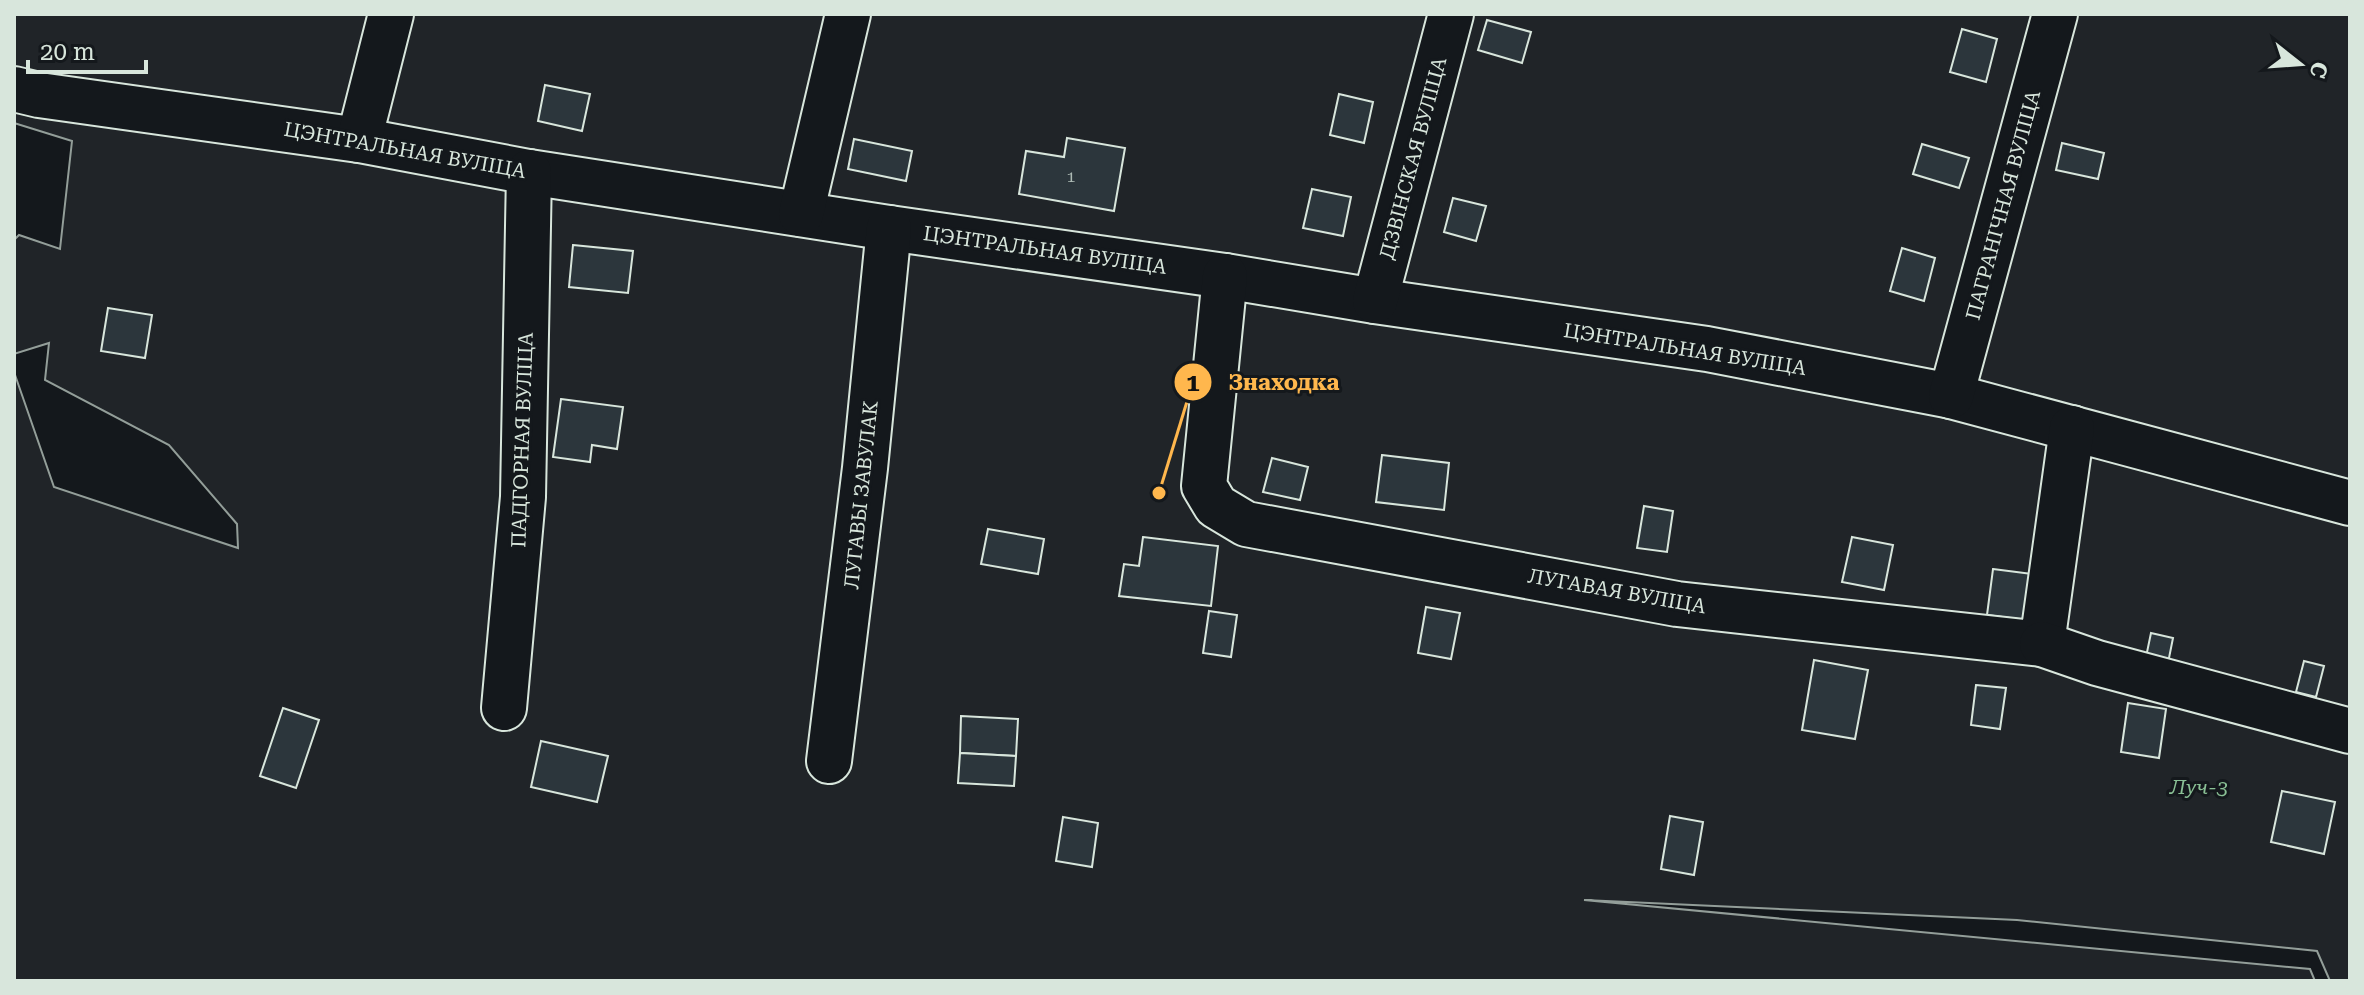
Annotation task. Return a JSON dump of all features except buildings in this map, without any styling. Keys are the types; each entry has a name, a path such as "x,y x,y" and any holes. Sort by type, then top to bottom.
{"street":[{"path":"359,140 391,14"},
{"path":"801,214 848,14"},
{"name":"ДЗВІНСКАЯ ВУЛІЦА","path":"1375,301 1451,14"},
{"name":"ПАГРАНІЧНАЯ ВУЛІЦА","path":"1951,396 2055,14"},
{"name":"ЦЭНТРАЛЬНАЯ ВУЛІЦА","path":"14,89 359,140 529,172 889,228 1707,349 1951,396 2350,503"},
{"name":"ПАДГОРНАЯ ВУЛІЦА","path":"504,708 523,497 529,172"},
{"name":"ЛУГАВЫ ЗАВУЛАК","path":"829,761 865,468 889,228"},
{"name":"ЛУГАВАЯ ВУЛІЦА","path":"1225,276 1204,486 1216,506 1246,524 1677,604 2042,644 2097,663 2350,731"},
{"path":"2042,644 2072,428"}],"green space":[{"name":"Луч-3","path":"14,14 2350,14 2350,981 2330,981 2317,951 2017,920 1584,900 2310,969 2315,981 14,981 14,372 54,487 238,548 237,524 169,445 45,380 49,343 14,354 14,240 19,235 60,249 72,141 14,123"}],"place":[{"name":"Знаходка","path":"1159,493"}]}
